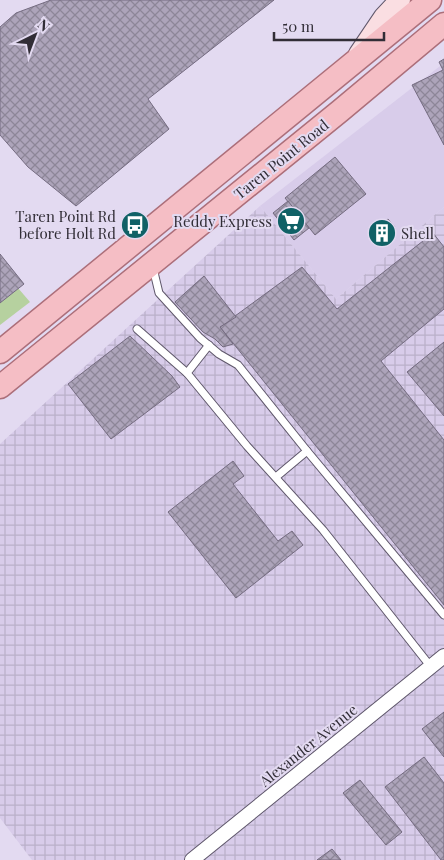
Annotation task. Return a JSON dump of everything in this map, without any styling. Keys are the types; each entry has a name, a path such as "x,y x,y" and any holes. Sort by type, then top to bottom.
{"main road":[{"name":"Taren Point Road","path":"0,352 430,0"},
{"name":"Taren Point Road","path":"0,387 153,264 444,24"}],"street":[{"path":"353,62 384,17 400,0"},
{"name":"Alexander Avenue","path":"192,860 444,656"}],"lane":[{"path":"153,264 158,293 209,346 238,365 307,452 444,615"},
{"path":"137,329 187,373 323,530 431,666"},
{"path":"187,373 209,346"},
{"path":"276,477 307,452"}],"shaded area":[{"path":"444,63 444,207 336,299 260,206"},
{"path":"260,206 336,299 444,207 444,860 32,860 0,818 0,444"}],"green space":[{"path":"0,267 30,302 0,325"}],"building":[{"path":"51,0 274,0 148,99 169,129 76,206 28,167 0,135 0,27 16,13"},
{"path":"444,59 444,145 412,85 443,70 439,62"},
{"path":"335,157 366,194 315,235 285,198"},
{"name":"Reddy Express","path":"288,201 309,228 294,240 273,213"},
{"name":"Shell","path":"388,219 395,227 391,231 395,236 385,245 381,240 376,244 369,235"},
{"path":"433,233 444,247 444,309 381,361 444,440 444,605 220,327 302,267 337,309"},
{"path":"0,254 24,284 0,303"},
{"path":"204,276 236,317 220,327 233,344 223,347 215,339 203,332 175,302"},
{"path":"130,336 172,376 180,387 111,439 68,384"},
{"path":"444,342 444,416 407,372"},
{"path":"233,461 244,476 233,484 278,541 292,531 303,545 236,598 168,512"},
{"path":"444,712 444,757 422,729"},
{"path":"424,757 444,783 444,860 441,860 385,787"},
{"path":"360,780 402,832 386,845 343,793"},
{"path":"332,849 341,860 317,860"}],"place":[{"name":"Reddy Express","path":"291,221"},
{"name":"Taren Point Rd before Holt Rd","path":"135,225"},
{"name":"Shell","path":"382,233"}]}
